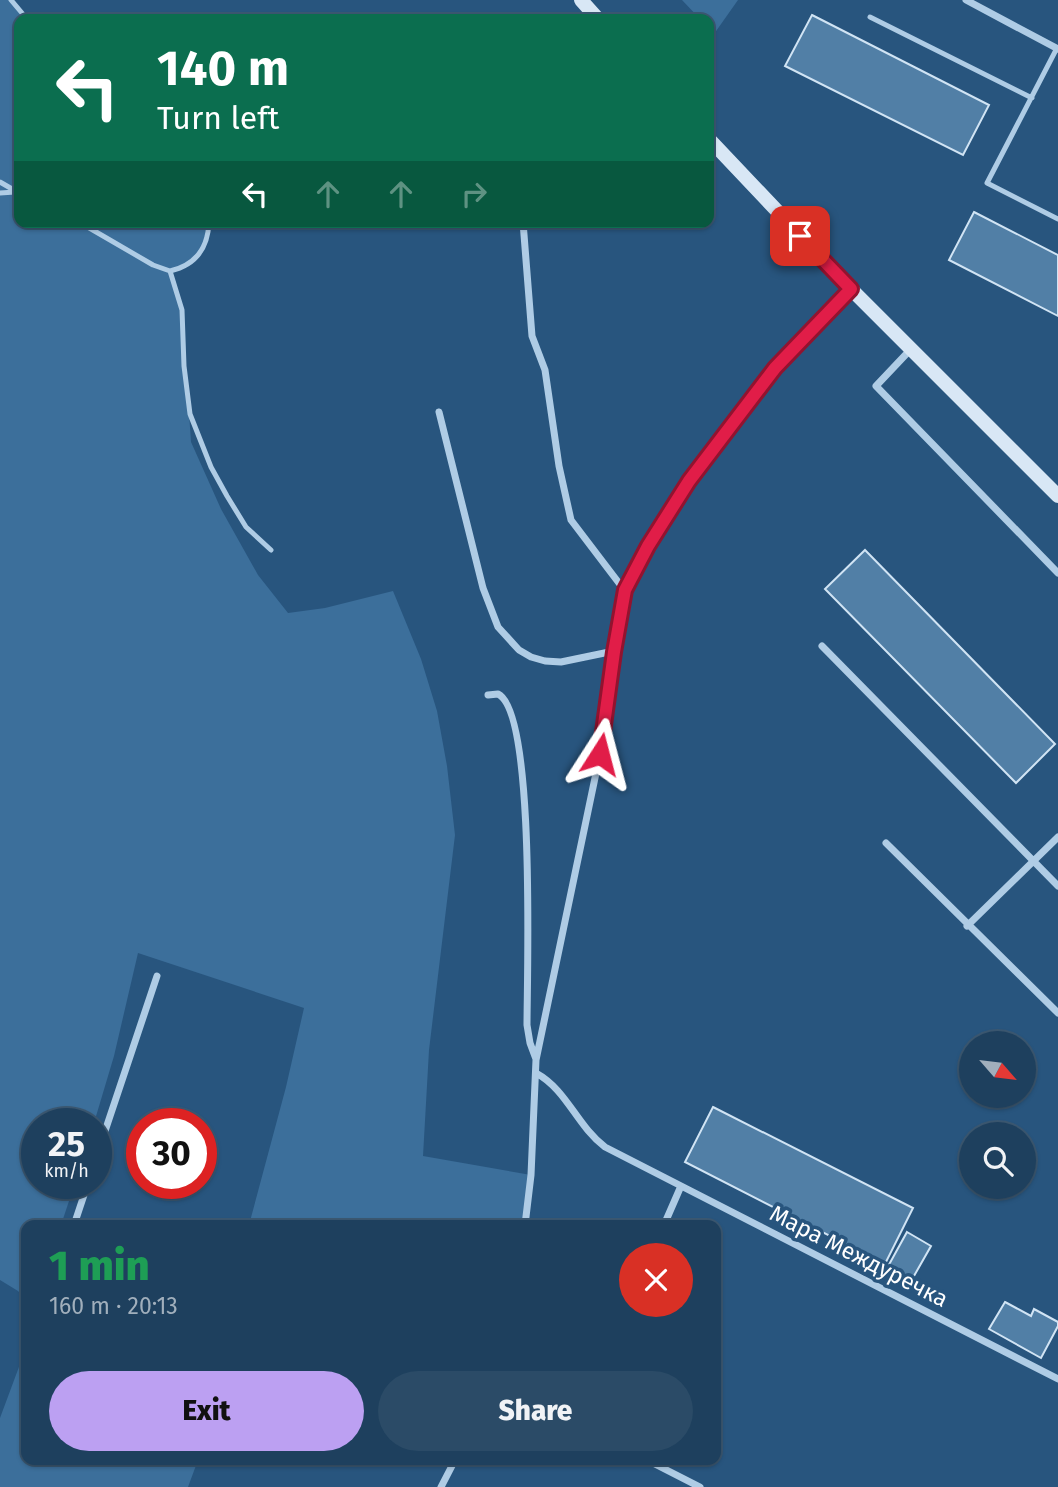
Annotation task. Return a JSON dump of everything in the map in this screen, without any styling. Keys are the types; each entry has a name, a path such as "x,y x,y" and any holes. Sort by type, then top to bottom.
{"street":[{"path":"581,0 594,14"},
{"path":"966,0 1057,48"},
{"path":"714,144 851,289 1058,496"},
{"path":"523,228 532,335 545,370 570,520 625,590"},
{"path":"536,1060 600,754 625,590 648,546 689,481 775,368 851,289"},
{"path":"911,349 876,386 1058,573"},
{"path":"439,412 482,588 498,627 519,650 545,661 562,662 614,652"},
{"path":"822,646 1058,886"},
{"path":"488,695 498,694 506,698 508,704 520,763 528,852 527,1025 537,1073 530,1187 525,1220"},
{"path":"967,926 1058,837"},
{"path":"886,843 1058,1013"},
{"path":"112,1110 157,976"},
{"name":"Мара Междуречка","path":"537,1073 550,1080 592,1137 605,1147 1058,1379"},
{"path":"666,1220 681,1186"},
{"path":"76,1220 83,1199"},
{"path":"441,1487 452,1465"},
{"path":"657,1465 700,1487"}],"lane":[{"path":"11,0 23,14"},
{"path":"870,17 1032,98"},
{"path":"1057,48 987,183 1058,219"},
{"path":"89,228 153,265 170,271 183,268 194,261 206,243 208,228"},
{"path":"170,271 182,310 184,366 190,414 211,467 233,506 246,527 271,550"}],"shaded area":[{"path":"0,0 11,0 23,14 14,14 14,228 208,228 194,261 170,270 182,310 191,442 221,509 258,575 288,613 325,608 393,591 421,659 437,711 455,835 429,1050 423,1156 531,1175 526,1220 250,1220 304,1008 138,953 114,1056 98,1108 21,1108 21,1199 70,1199 63,1220 21,1220 21,1294 0,1280"},
{"path":"682,0 738,0 714,34 714,14 695,14"},
{"path":"21,1361 21,1465 196,1465 188,1487 0,1487 0,1418"}],"building":[{"path":"812,15 989,105 963,155 785,66"},
{"path":"974,212 1058,255 1058,316 949,260"},
{"path":"865,550 1055,744 1016,783 825,589"},
{"path":"713,1107 913,1208 885,1264 685,1162"},
{"path":"907,1232 931,1246 910,1283 886,1270"},
{"path":"1005,1302 1031,1316 1034,1309 1058,1322 1041,1358 989,1329"}],"route":[{"path":"600,754 625,590 648,546 689,481 775,368 851,289 800,236"}]}
